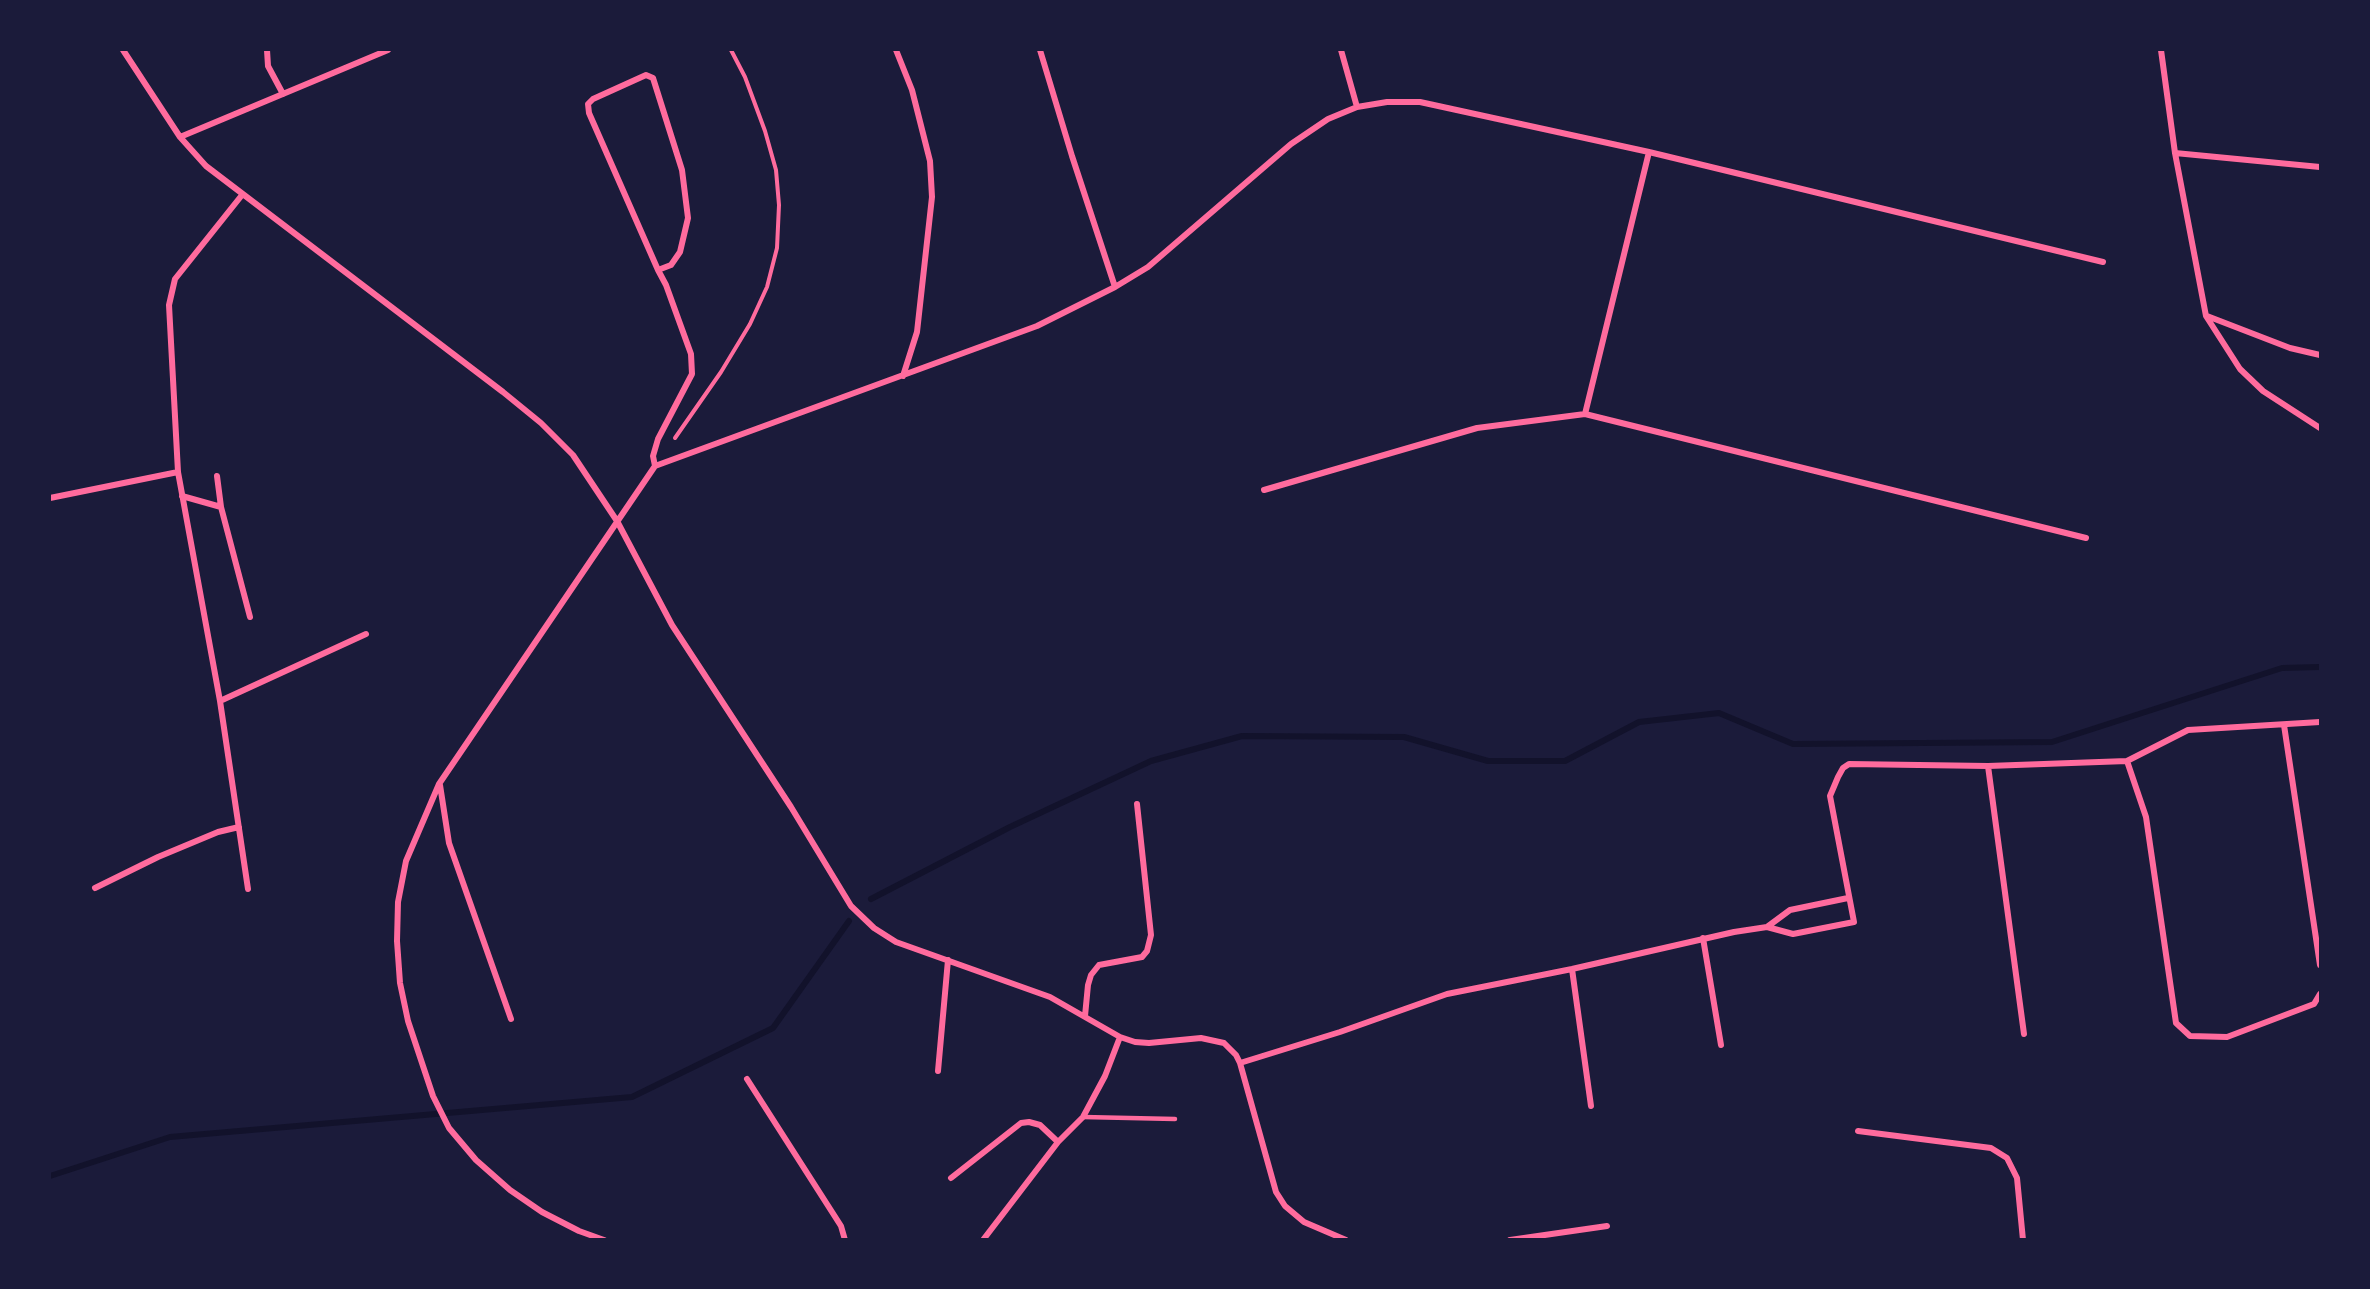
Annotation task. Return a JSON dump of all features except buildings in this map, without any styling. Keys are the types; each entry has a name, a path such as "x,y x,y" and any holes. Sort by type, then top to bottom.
{"street":[{"path":"123,50 180,137 206,166 503,392 541,423 573,455 617,521 672,625 851,906 874,928 896,942 1050,997 1120,1037 1135,1042 1149,1043 1201,1038 1216,1040 1230,1047 1240,1063 1276,1192 1285,1206 1304,1222 1346,1239"},
{"path":"267,50 268,66 283,94"},
{"path":"180,137 388,50"},
{"path":"896,50 912,90 927,151 932,197 917,332 903,376"},
{"path":"1040,50 1115,287"},
{"path":"1341,50 1358,107"},
{"path":"2161,50 2175,153 2206,315 2240,369 2263,391 2320,428"},
{"path":"656,466 653,456 658,439 692,374 691,354 666,285 658,270 589,113 588,104 592,99 646,75 653,78 682,170 688,218 680,252 670,265 658,270"},
{"path":"604,1239 579,1231 542,1212 510,1190 476,1160 449,1128 433,1096 408,1021 400,983 396,941 398,903 406,861 440,784 656,466 1037,326 1115,287 1148,267 1291,144 1328,119 1358,107 1388,102 1420,102 1649,152 2103,262"},
{"path":"1585,414 1649,152"},
{"path":"2175,153 2320,167"},
{"path":"242,195 175,279 169,305 178,472 220,701 248,889"},
{"path":"2206,315 2290,348 2320,355"},
{"path":"1264,490 1477,428 1585,414 2086,538"},
{"path":"50,498 178,472"},
{"path":"217,476 221,507 250,617"},
{"path":"182,496 221,507"},
{"path":"220,701 366,634"},
{"path":"1240,1063 1340,1032 1447,994 1572,969 1703,938 1763,928 1793,934 1854,922 1830,796 1843,768 1850,764 1988,766 2127,761 2188,730 2320,722"},
{"path":"2284,725 2320,965"},
{"path":"2127,761 2146,817 2176,1023 2190,1036 2227,1037 2314,1004 2320,994"},
{"path":"1988,766 2024,1034"},
{"path":"440,784 449,843 511,1019"},
{"path":"1085,1016 1088,985 1091,975 1099,965 1142,957 1147,951 1151,935 1137,804"},
{"path":"95,888 158,857 218,832 239,827"},
{"path":"1763,928 1790,910 1848,898"},
{"path":"1703,938 1721,1045"},
{"path":"938,1071 948,960"},
{"path":"1572,969 1591,1106"},
{"path":"983,1239 1058,1142 1083,1117 1105,1076 1120,1037"},
{"path":"747,1079 841,1226 845,1239"},
{"path":"951,1178 1021,1123 1029,1122 1040,1125 1058,1142"},
{"path":"1858,1131 1991,1148 2007,1158 2017,1178 2024,1239"},
{"path":"1510,1239 1607,1226"}],"lane":[{"path":"1083,1117 1175,1119"}],"path":[{"path":"673,441 722,372 750,324 767,287 777,248 779,205 776,170 765,131 745,77 731,50"}],"waterway":[{"path":"871,899 1010,827 1151,761 1242,736 1404,737 1488,761 1565,761 1639,722 1719,713 1793,744 2052,742 2282,668 2320,667"},
{"path":"50,1176 170,1137 632,1097 773,1028 849,921"}]}
